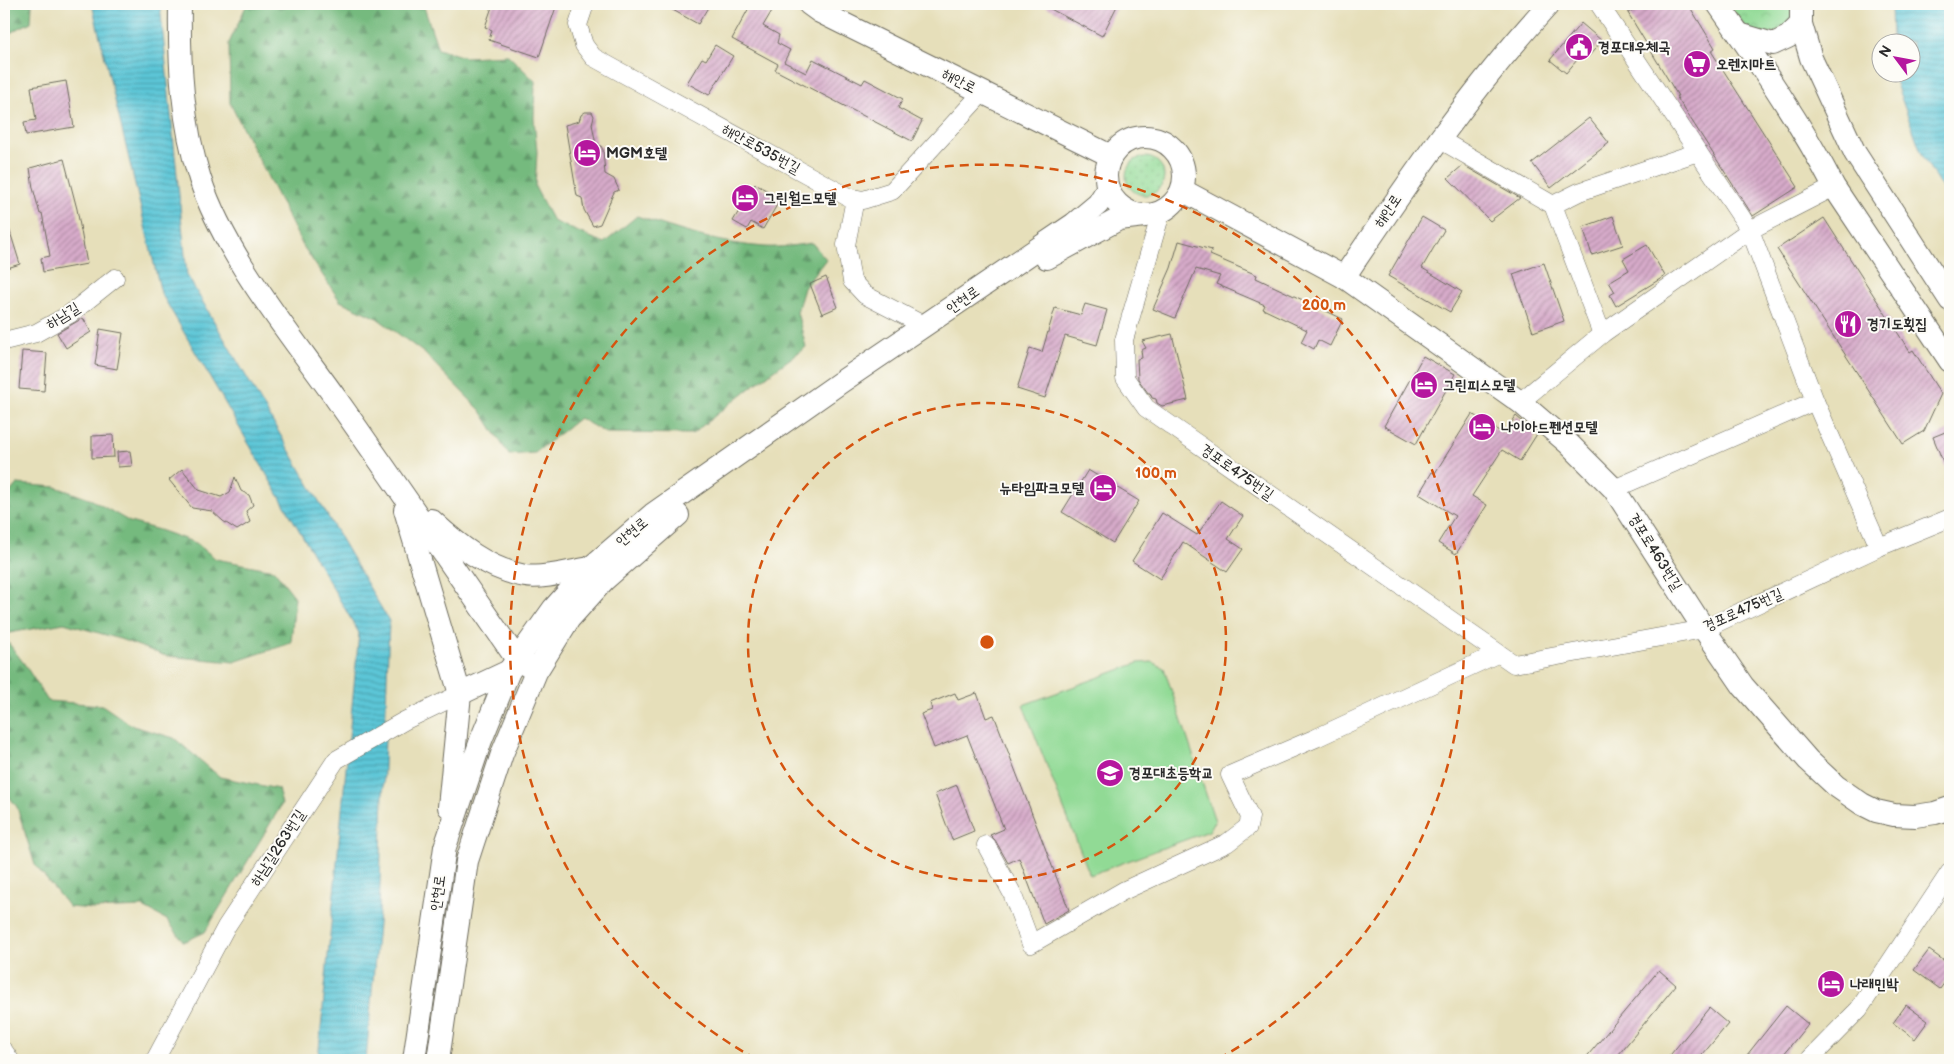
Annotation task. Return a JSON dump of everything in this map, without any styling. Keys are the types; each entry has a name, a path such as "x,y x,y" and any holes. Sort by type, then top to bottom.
{"street":[{"path":"180,4 180,55 184,107 190,143 200,180 214,214 230,244 265,298 376,454 512,665 536,672"},
{"name":"해안로535번길","path":"585,4 578,25 584,45 593,57 848,198 855,199"},
{"name":"해안로","path":"808,4 820,12 1111,156"},
{"name":"해안로","path":"1344,277 1439,139 1524,31 1549,4"},
{"path":"1599,4 1750,230 1815,401 1879,547"},
{"path":"1718,4 1740,34 1820,161 1834,187 1950,361"},
{"path":"1740,34 1773,44 1788,37 1801,14"},
{"path":"1801,14 1811,58 1855,153 1950,300"},
{"path":"925,326 865,295 852,281 846,245 855,199 863,200 892,191 983,92"},
{"path":"1150,137 1168,143 1177,152 1183,164 1185,177 1177,200 1153,214 1133,214 1122,208 1113,199 1108,188 1107,166 1111,156 1120,146 1131,139 1150,137"},
{"path":"1439,139 1553,205 1602,334"},
{"path":"1553,205 1579,192 1698,152"},
{"path":"1520,402 1602,334 1750,230 1834,187"},
{"name":"안현로","path":"414,1060 444,852 481,740 512,665 554,608 590,568 653,514 778,425 1074,224 1098,204 1108,188"},
{"path":"1182,190 1344,277"},
{"name":"안현로","path":"438,1060 467,861 502,754 536,672 568,619 604,580 665,524 777,442 943,331 1045,259 1119,219 1153,214"},
{"name":"경포로475번길","path":"1153,214 1124,340 1125,378 1146,408 1514,664 1704,629 1879,547 1950,518"},
{"name":"경포로463번길","path":"1344,277 1520,402 1569,444 1614,488 1704,629 1743,686 1808,760 1836,786 1862,804 1894,816 1915,816 1935,813 1950,808"},
{"name":"하남길","path":"4,341 36,333 70,314 115,278"},
{"path":"1614,488 1815,401"},
{"path":"399,490 459,546 490,565 526,576 559,574 590,568"},
{"path":"399,490 460,694 444,852"},
{"path":"986,845 1012,893 1031,944 1123,891 1227,843 1248,827 1250,817 1230,775 1316,738 1497,654"},
{"path":"460,694 512,665"},
{"name":"하남길263번길","path":"155,1060 226,927 336,760 404,721 460,694"},
{"path":"1810,1060 1859,1010 1950,872"},
{"path":"4,1051 10,1060"}],"green space":[{"path":"4,4 32,4 31,22 4,36"},
{"path":"247,4 423,4 438,49 465,57 508,55 535,81 534,119 537,152 535,187 553,221 604,243 637,216 684,232 732,243 771,247 812,243 826,259 804,288 797,312 806,347 692,434 606,433 579,418 535,453 509,455 481,411 424,353 377,318 340,301 303,246 230,103 229,43"},
{"path":"1729,4 1791,4 1792,17 1782,28 1773,33 1756,33 1748,31"},
{"path":"1145,157 1152,158 1158,163 1163,169 1163,183 1158,189 1152,194 1145,195 1138,194 1132,189 1127,183 1126,176 1127,169 1132,163 1138,158"},
{"path":"17,484 56,487 92,500 130,522 196,543 216,559 274,570 295,597 291,643 234,662 166,656 120,639 64,623 4,634 4,499"},
{"path":"4,637 48,701 102,705 133,726 174,738 220,777 278,789 282,804 205,932 184,942 167,920 143,907 93,909 69,907 35,865 17,807 4,790"},
{"path":"1152,662 1164,668 1215,821 1209,831 1090,875 1023,705 1138,663"}],"water":[{"path":"92,4 160,4 187,275 389,621 379,913 366,1060 318,1060 359,633 161,293"},
{"path":"1891,4 1950,4 1950,201 1923,157 1895,82 1922,82 1922,32 1892,32"}],"building":[{"path":"493,4 557,4 539,57 489,40 492,30 485,27"},
{"path":"662,4 710,4 698,24"},
{"path":"751,4 764,4 773,9 763,26 779,35 777,43 790,50 784,62 806,73 813,59 862,84 865,79 903,99 898,108 922,121 912,141 775,70 778,64 732,39"},
{"path":"1041,4 1118,4 1102,36"},
{"path":"1643,4 1676,4 1690,7 1715,48 1711,51 1798,187 1753,216 1676,96 1678,96 1628,13"},
{"name":"경포대우체국","path":"1581,23 1602,41 1588,57 1583,53 1566,73 1550,60"},
{"path":"715,45 733,56 709,95 687,83 702,58 706,60"},
{"path":"66,81 74,127 26,135 24,122 36,120 31,87"},
{"path":"585,112 592,112 594,116 592,124 596,145 601,146 603,150 605,174 614,179 619,190 614,192 600,224 593,226 584,210 582,198 577,196 565,125 579,121 581,115"},
{"path":"1589,118 1609,143 1551,188 1532,163"},
{"path":"64,159 77,209 87,264 43,272 41,258 50,256 42,213 40,214 33,188 30,168"},
{"path":"1463,165 1520,198 1490,221 1448,178"},
{"path":"755,184 781,198 763,229 751,222 747,229 733,221"},
{"path":"1613,216 1623,245 1592,255 1583,227"},
{"path":"1422,217 1444,230 1422,268 1462,292 1450,312 1388,276"},
{"path":"1824,218 1910,352 1913,350 1941,394 1924,431 1903,444 1777,249"},
{"path":"4,222 7,222 20,264 4,269"},
{"path":"1179,241 1212,250 1210,255 1257,275 1256,278 1343,319 1330,346 1318,340 1314,349 1301,342 1307,330 1263,309 1265,305 1216,284 1220,276 1196,269 1175,318 1153,309 1171,268"},
{"path":"1647,245 1665,276 1616,306 1610,295 1615,292 1609,282 1629,270 1623,259"},
{"path":"1544,263 1564,321 1533,332 1513,274"},
{"path":"826,277 838,307 822,314 810,284"},
{"path":"1085,304 1107,310 1097,345 1065,336 1045,398 1017,389 1030,348 1042,352 1055,308 1081,315"},
{"path":"83,318 91,332 66,348 57,333"},
{"path":"100,329 123,333 117,369 95,365"},
{"path":"1172,334 1188,400 1162,406 1157,403 1156,399 1152,398 1138,379 1137,359 1142,358 1141,350 1146,348 1142,341"},
{"path":"22,351 47,353 44,391 19,389"},
{"path":"1423,356 1455,374 1416,444 1384,426"},
{"path":"1472,414 1504,434 1516,416 1537,434 1520,461 1502,450 1472,496 1487,505 1456,554 1438,543 1455,516 1419,494 1432,472 1435,473"},
{"path":"1950,430 1950,479 1933,437"},
{"path":"113,435 114,457 92,458 92,436"},
{"path":"130,451 132,466 118,467 117,452"},
{"path":"182,469 199,490 221,497 230,492 235,477 241,491 249,495 253,505 246,511 250,522 237,530 212,511 192,508 169,480"},
{"path":"1088,470 1139,501 1113,543 1062,512"},
{"path":"1221,501 1243,516 1228,539 1243,549 1227,572 1183,542 1160,579 1132,561 1162,513 1197,535"},
{"path":"955,693 958,700 977,693 986,718 994,715 1069,910 1044,924 1019,858 1008,863 995,840 990,835 1004,829 967,735 934,748 921,714 932,710 930,703"},
{"path":"957,785 974,831 952,840 935,794"},
{"path":"1929,950 1950,965 1950,975 1940,989 1914,970"},
{"path":"1659,970 1676,985 1614,1060 1584,1060"},
{"path":"1906,1005 1928,1021 1915,1039 1893,1023"},
{"path":"1786,1006 1808,1024 1779,1060 1743,1060"},
{"path":"1709,1008 1728,1024 1698,1060 1666,1060"}],"place":[{"name":"경포대우체국","path":"1579,47"},
{"name":"오렌지마트","path":"1697,64"},
{"name":"MGM호텔","path":"587,153"},
{"name":"그린월드모텔","path":"745,198"},
{"name":"경기도횟집","path":"1848,324"},
{"name":"그린피스모텔","path":"1424,385"},
{"name":"나이아드펜션모텔","path":"1482,427"},
{"name":"뉴타임파크모텔","path":"1103,488"},
{"name":"경포대초등학교","path":"1110,773"},
{"name":"나래민박","path":"1831,984"}]}
